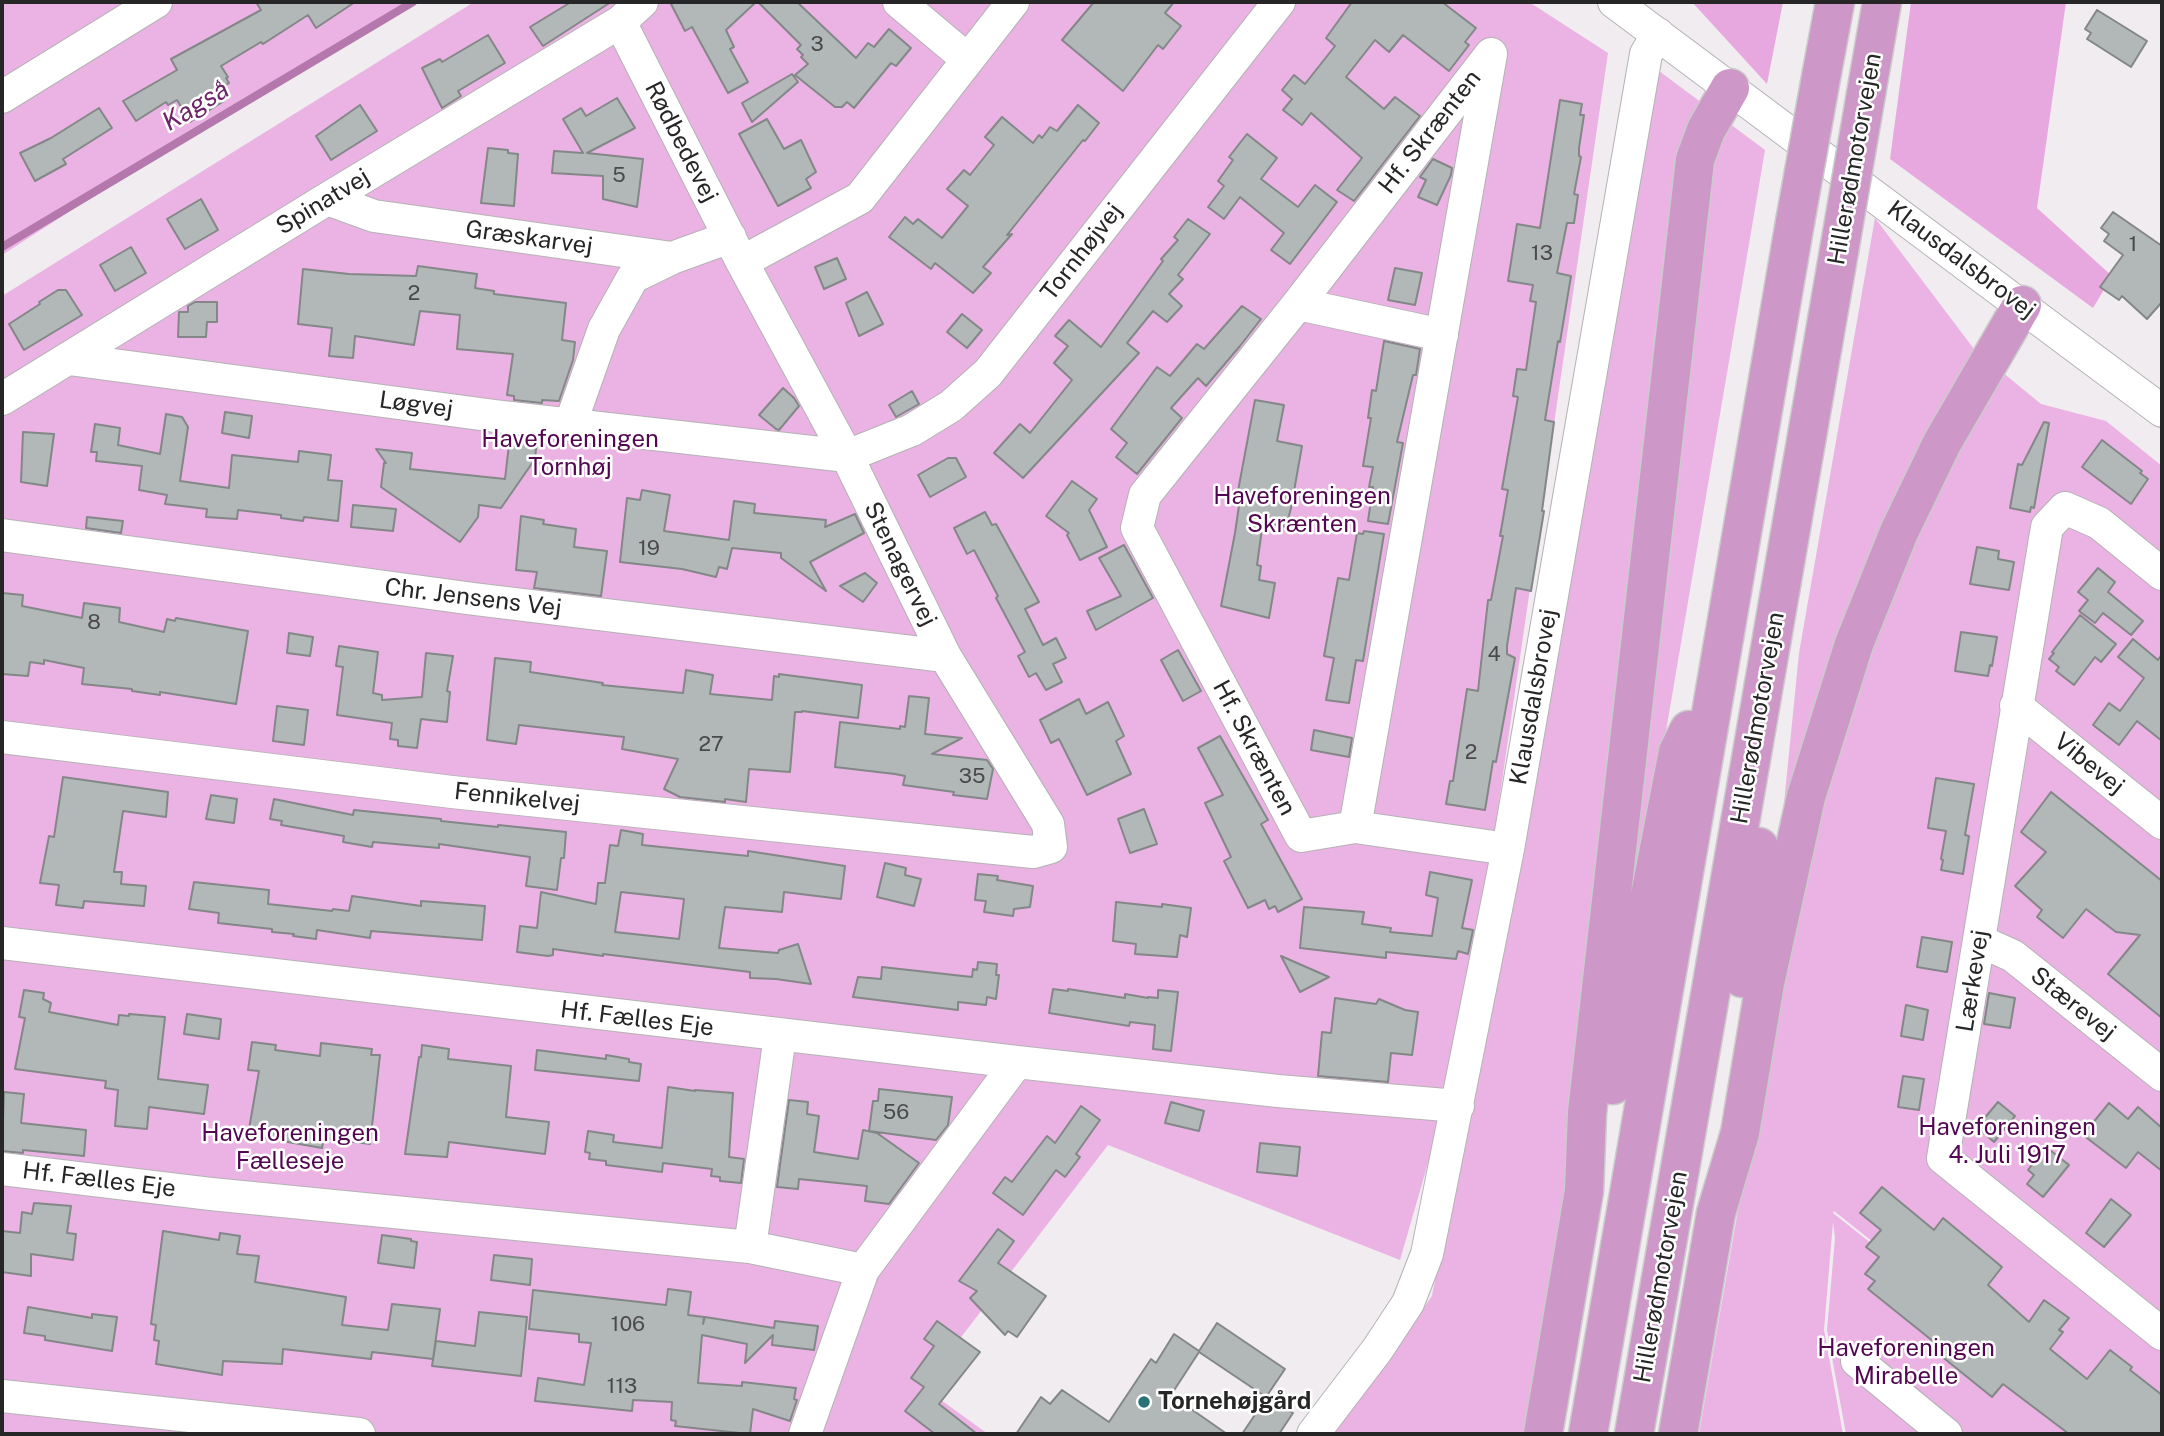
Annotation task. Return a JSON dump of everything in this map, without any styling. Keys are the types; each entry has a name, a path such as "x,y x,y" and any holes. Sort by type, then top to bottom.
{"highway":[{"name":"Hillerødmotorvejen","path":"1588,1434 1835,2"},
{"name":"Hillerødmotorvejen","path":"1634,1434 1882,2"},
{"path":"1543,1434 1584,1191 1587,1113 1695,160 1706,130 1730,88"},
{"path":"1678,1434 1716,1213 1740,1133 1765,983 1806,797 1854,644 1899,532 1942,443 2022,305"},
{"path":"1584,1191 1606,1120 1678,752 1722,657"},
{"path":"1716,1213 1718,1127 1760,859 1751,758"}],"street":[{"path":"2,97 156,2"},
{"path":"899,2 967,59"},
{"path":"736,249 860,198 1013,2"},
{"name":"Tornhøjvej","path":"847,456 912,430 951,406 988,373 1279,2"},
{"name":"Klausdalsbrovej","path":"1614,2 2162,411"},
{"name":"Spinatvej","path":"2,399 631,12"},
{"name":"Rødbedevej","path":"631,12 736,249"},
{"name":"Klausdalsbrovej","path":"1313,1434 1377,1350 1408,1303 1427,1254 1508,849 1646,54 1658,34"},
{"name":"Hf. Skrænten","path":"1491,54 1355,827 1301,836 1137,528 1145,495 1298,304 1491,54"},
{"name":"Græskarvej","path":"327,199 374,216 672,258 736,249"},
{"name":"Stenagervej","path":"736,249 847,456 945,656 1048,824 1051,847 1032,852"},
{"path":"570,425 604,329 633,277 672,258"},
{"path":"1298,304 1442,335"},
{"name":"Løgvej","path":"69,359 570,425 847,456"},
{"name":"Lærkevej","path":"2162,574 2098,523 2065,508 2047,527 1943,1158 2162,1334"},
{"name":"Chr. Jensens Vej","path":"2,534 474,599 945,656"},
{"name":"Vibevej","path":"2016,706 2162,823"},
{"name":"Fennikelvej","path":"2,737 452,792 1032,852"},
{"path":"1355,827 1508,849"},
{"name":"Stærevej","path":"1980,941 2013,956 2162,1076"},
{"name":"Hf. Fælles Eje","path":"2,943 780,1036 1278,1091 1458,1106"},
{"path":"750,1247 780,1036"},
{"path":"805,1434 863,1270 1017,1062"},
{"name":"Hf. Fælles Eje","path":"2,1168 211,1194 750,1247 863,1270"},
{"path":"1857,1362 1946,1434"},
{"path":"2,1396 359,1434"}],"green space":[{"path":"2,2 413,2 114,183 2,255"},
{"path":"474,2 1529,2 1608,53 1465,1035 1400,1260 1108,1145 923,1387 988,1434 2,1434 2,296"},
{"path":"1651,65 1765,150 1635,913 1571,1163 1524,1434 1333,1434 1432,1296 1515,846"},
{"path":"1875,218 1974,349 2041,404 2106,421 2162,466 2162,1434 2115,1434 1834,1211 1833,1213 2111,1434 1846,1434 1827,1330 1835,1238 1833,1222 1824,1330 1843,1434 1699,1434 1751,1135 1799,653"}],"shaded area":[{"path":"1692,2 1783,2 1767,84"},
{"path":"1911,2 2066,2 2037,208 2112,276 2093,308 1890,159"}],"building":[{"path":"256,2 355,2 316,28 308,15 263,44 261,42 221,66 229,83 217,90 224,101 190,122 177,100 168,105 166,102 136,121 123,101 177,70 171,59 261,10"},
{"path":"571,2 611,2 543,46 530,27"},
{"path":"670,2 756,2 726,30 734,47 730,49 748,82 728,93 692,27 685,31"},
{"path":"758,2 797,2 856,58 868,43 874,47 889,29 911,48 896,66 891,63 854,108 847,102 842,107 835,107 795,75 808,64 797,49 801,45"},
{"path":"1094,2 1174,2 1165,13 1181,26 1163,49 1158,45 1123,91 1062,40"},
{"path":"1352,2 1442,2 1476,28 1465,42 1469,45 1449,71 1403,35 1389,52 1375,40 1346,77 1384,109 1395,97 1420,116 1354,201 1337,190 1362,158 1311,113 1302,125 1283,110 1292,99 1282,90 1294,75 1305,84 1335,46 1326,38"},
{"path":"2097,10 2147,41 2131,67 2087,39 2091,33 2085,29"},
{"path":"488,35 505,63 458,91 461,96 442,108 422,68 440,59 442,62"},
{"path":"792,74 798,82 752,122 742,103"},
{"path":"617,98 635,128 587,153 643,159 637,207 603,199 603,176 552,173 554,151 583,153 563,119 581,108 586,116"},
{"path":"1560,100 1582,104 1580,115 1584,115 1579,148 1581,157 1574,194 1578,195 1574,223 1567,223 1557,273 1571,276 1545,420 1554,422 1544,511 1531,591 1516,588 1507,646 1507,654 1515,658 1485,810 1446,804 1450,781 1453,781 1467,689 1478,691 1488,600 1491,600 1503,536 1500,536 1508,490 1502,489 1518,397 1513,396 1517,369 1526,370 1536,302 1530,301 1533,285 1508,281 1517,224 1540,228"},
{"path":"360,105 377,131 331,160 316,136"},
{"path":"1078,105 1099,123 983,267 991,273 973,293 935,263 931,269 889,237 905,217 913,224 918,219 942,238 968,206 947,189 964,170 970,175 994,145 985,137 1002,117 1033,143 1039,135 1042,138 1050,127 1057,131"},
{"path":"99,108 112,128 63,159 66,164 35,181 20,153 51,138"},
{"path":"767,119 784,149 801,140 816,172 806,179 811,188 778,206 739,134"},
{"path":"1247,134 1277,158 1261,179 1298,207 1315,185 1337,202 1290,264 1271,250 1284,233 1240,197 1224,219 1208,207 1224,186 1218,181 1233,160 1229,157"},
{"path":"488,148 518,154 514,206 481,203"},
{"path":"1433,159 1452,168 1437,205 1418,197 1426,180 1420,177"},
{"path":"201,199 218,230 185,249 167,219"},
{"path":"2113,212 2162,246 2162,302 2147,319 2122,296 2119,300 2100,287 2123,255 2104,241 2109,234 2101,228"},
{"path":"1188,219 1210,234 1178,275 1183,279 1169,294 1182,306 1167,322 1153,311 1127,343 1139,353 1023,478 994,453 1020,424 1030,433 1072,380 1054,363 1068,346 1055,336 1069,320 1101,347 1163,261 1161,259 1178,240 1174,237"},
{"path":"131,247 146,273 115,291 100,265"},
{"path":"837,258 846,279 824,289 815,267"},
{"path":"418,266 477,274 475,288 494,291 494,294 566,303 562,340 575,342 573,360 559,401 542,400 542,403 514,400 514,396 507,395 513,354 457,349 460,315 420,311 414,345 355,336 353,358 329,356 332,328 298,324 303,269 349,274 416,276"},
{"path":"1395,268 1422,273 1415,305 1388,300"},
{"path":"58,290 66,290 82,315 24,350 9,324"},
{"path":"867,292 883,324 859,336 846,303"},
{"path":"195,302 217,302 217,322 207,322 206,337 178,337 179,312 188,312 188,306"},
{"path":"1242,306 1261,319 1206,386 1198,378 1171,408 1182,418 1137,474 1116,457 1127,443 1111,429 1157,367 1170,376 1197,344 1204,349"},
{"path":"962,314 982,330 967,348 947,332"},
{"path":"1384,341 1420,349 1416,375 1413,375 1397,442 1403,443 1388,524 1368,521 1373,487 1369,487 1373,467 1363,466 1371,418 1368,418 1372,390 1376,391"},
{"path":"783,388 799,406 779,430 759,415"},
{"path":"912,391 919,404 896,417 889,405"},
{"path":"1255,400 1284,405 1277,441 1302,446 1286,527 1263,522 1257,565 1261,566 1259,580 1275,583 1269,618 1221,606"},
{"path":"225,412 252,416 249,438 222,433"},
{"path":"166,414 182,417 188,427 180,481 229,488 232,455 298,462 299,451 331,455 328,480 342,481 338,521 304,517 303,521 281,518 281,515 238,510 237,519 206,517 207,509 165,504 167,495 139,490 142,466 96,461 97,452 91,452 95,424 120,428 118,445 160,454"},
{"path":"2044,422 2049,423 2034,508 2031,507 2030,512 2010,508 2018,464 2022,465"},
{"path":"23,432 54,434 47,486 21,482"},
{"path":"510,436 537,439 535,459 501,508 479,505 478,517 460,542 381,487 386,463 376,449 412,453 410,469 505,479"},
{"path":"2102,440 2142,471 2140,473 2148,479 2131,504 2082,467"},
{"path":"948,458 956,458 966,477 930,497 918,475"},
{"path":"1072,481 1097,499 1089,510 1107,547 1080,560 1067,535 1069,533 1046,516"},
{"path":"642,490 670,495 664,531 729,540 734,501 755,504 754,513 826,520 825,527 855,514 864,533 810,562 826,591 781,558 781,553 732,548 727,569 719,567 716,577 682,569 620,562 627,498 640,500"},
{"path":"353,505 396,509 393,531 351,527"},
{"path":"985,512 992,525 996,524 1039,602 1025,609 1043,645 1056,638 1066,658 1053,664 1062,682 1046,690 1036,673 1029,677 1018,656 1025,652 996,598 998,596 974,550 967,554 954,528"},
{"path":"521,516 544,520 543,524 576,529 574,547 607,551 601,596 534,588 537,572 516,570"},
{"path":"87,517 123,521 121,533 86,528"},
{"path":"1364,531 1384,534 1363,661 1356,660 1349,703 1326,700 1334,658 1324,656 1338,578 1349,580 1357,533 1363,534"},
{"path":"1124,545 1153,598 1096,630 1087,611 1121,596 1099,558"},
{"path":"1977,547 1999,551 1998,559 2014,562 2009,590 1970,584"},
{"path":"2098,568 2115,582 2108,592 2143,621 2131,635 2103,613 2095,623 2079,611 2088,600 2078,592"},
{"path":"865,573 877,583 863,602 840,586"},
{"path":"2,593 23,595 22,606 82,618 84,603 120,608 119,622 164,632 167,619 175,621 176,618 248,631 236,704 160,692 160,695 82,684 84,668 44,660 44,664 30,662 28,676 2,674"},
{"path":"2080,615 2116,644 2101,662 2095,657 2074,685 2056,671 2059,667 2049,659"},
{"path":"1961,632 1997,637 1988,676 1955,671"},
{"path":"289,633 313,637 310,656 287,653"},
{"path":"2133,639 2158,660 2162,654 2162,741 2137,721 2119,745 2093,725 2109,703 2120,711 2144,678 2118,657"},
{"path":"339,646 378,652 373,693 382,695 382,700 422,697 426,653 453,656 447,691 450,692 447,722 421,719 417,748 398,746 398,740 390,739 392,723 337,715 343,667 336,666"},
{"path":"1178,650 1201,691 1183,701 1161,660"},
{"path":"495,658 531,662 530,672 603,683 602,685 683,693 686,670 713,675 710,694 772,700 774,676 779,677 779,674 862,685 858,718 795,712 790,772 749,769 746,802 725,799 725,802 680,797 664,789 678,759 622,749 624,737 519,725 516,744 487,740"},
{"path":"909,696 929,698 925,734 962,738 932,754 987,760 993,769 987,799 903,785 905,776 835,767 840,722 900,729 900,726 905,727"},
{"path":"1079,699 1086,714 1108,702 1124,736 1116,741 1131,774 1087,795 1059,739 1051,743 1040,720"},
{"path":"277,706 308,710 304,745 273,741"},
{"path":"1314,730 1352,738 1349,757 1311,750"},
{"path":"1220,736 1268,820 1261,824 1302,899 1278,912 1275,906 1269,909 1265,900 1248,908 1224,861 1231,857 1205,803 1223,795 1198,748"},
{"path":"63,777 168,792 166,817 123,811 114,872 122,872 121,884 146,886 144,906 84,901 83,908 56,905 59,885 40,883 49,836 54,837"},
{"path":"1936,778 1974,784 1965,835 1969,836 1963,874 1941,870 1946,831 1928,828"},
{"path":"2051,792 2162,881 2162,1018 2108,974 2140,935 2116,932 2086,909 2063,938 2037,917 2042,910 2015,886 2046,852 2021,832"},
{"path":"211,795 237,799 234,823 206,819"},
{"path":"274,799 353,815 354,810 566,832 557,890 526,886 530,857 439,844 439,848 373,842 372,847 343,842 344,836 281,825 282,821 270,819"},
{"path":"1144,809 1157,844 1130,853 1118,819"},
{"path":"621,830 643,834 642,845 748,856 748,851 845,866 841,899 784,892 782,912 725,907 719,948 778,953 779,950 798,944 811,984 750,978 750,972 603,954 553,949 553,955 548,956 517,952 520,926 537,928 541,892 596,904 598,883 605,883 610,845 618,846","holes":["621,892 684,899 679,939 615,932"]},
{"path":"885,863 906,868 905,875 921,879 914,906 877,897"},
{"path":"1430,872 1472,880 1462,928 1473,930 1468,954 1458,951 1456,959 1386,952 1386,958 1300,948 1304,907 1364,912 1362,924 1391,928 1390,932 1432,936 1438,898 1426,895"},
{"path":"978,874 998,876 997,880 1033,886 1030,907 1014,909 1013,916 984,912 986,901 975,900"},
{"path":"194,882 269,890 268,904 332,911 349,911 352,896 421,906 421,901 485,906 482,940 371,931 370,938 317,930 316,939 272,932 272,929 218,923 219,913 189,909"},
{"path":"1116,902 1191,908 1187,937 1180,935 1177,957 1135,954 1136,944 1113,941"},
{"path":"1922,937 1952,942 1947,972 1917,967"},
{"path":"1281,956 1329,977 1300,992"},
{"path":"978,962 997,964 996,975 999,975 996,999 987,997 986,1005 958,1002 958,1010 853,997 858,977 881,979 882,967 972,977"},
{"path":"1053,989 1125,998 1125,994 1158,998 1158,990 1178,992 1171,1051 1153,1049 1155,1025 1130,1022 1129,1026 1049,1013"},
{"path":"24,990 44,993 43,999 51,1003 49,1012 118,1025 119,1015 165,1017 158,1079 208,1085 204,1114 149,1107 147,1129 115,1126 118,1090 105,1088 106,1081 15,1069 25,1018 19,1017"},
{"path":"1989,993 2015,998 2010,1028 1984,1024"},
{"path":"1335,998 1376,1004 1379,999 1405,1010 1418,1012 1412,1055 1391,1053 1388,1082 1318,1076 1322,1032 1331,1033"},
{"path":"1906,1005 1928,1010 1923,1040 1901,1036"},
{"path":"187,1014 221,1019 219,1039 184,1034"},
{"path":"252,1042 276,1045 275,1050 320,1056 321,1043 372,1049 371,1055 380,1055 370,1144 324,1138 322,1148 248,1135 259,1071 248,1070"},
{"path":"422,1045 449,1049 448,1059 511,1066 506,1117 549,1122 545,1154 449,1142 447,1157 405,1154"},
{"path":"537,1050 606,1059 606,1055 629,1059 629,1062 641,1064 639,1081 535,1070"},
{"path":"1903,1076 1924,1079 1919,1110 1898,1107"},
{"path":"668,1087 733,1093 729,1157 744,1159 741,1183 720,1181 720,1177 711,1176 712,1169 663,1163 662,1172 606,1165 606,1161 589,1159 590,1153 585,1152 588,1131 614,1135 613,1142 662,1148"},
{"path":"879,1089 952,1097 948,1125 936,1140 869,1131 873,1101 878,1101"},
{"path":"4,1092 24,1094 21,1123 86,1130 84,1156 23,1150 23,1153 2,1151"},
{"path":"789,1100 808,1102 807,1114 819,1116 814,1152 858,1159 863,1130 877,1133 919,1163 889,1204 865,1201 867,1186 799,1179 798,1189 777,1187"},
{"path":"1171,1102 1204,1111 1199,1131 1165,1123"},
{"path":"1998,1102 2015,1116 1994,1142 1977,1127"},
{"path":"2109,1103 2128,1119 2138,1107 2162,1128 2162,1171 2138,1152 2126,1168 2083,1135"},
{"path":"1081,1106 1100,1120 1076,1154 1080,1157 1065,1177 1056,1170 1023,1215 993,1193 1005,1177 1012,1182 1047,1136 1055,1143"},
{"path":"1260,1143 1300,1147 1297,1176 1257,1172"},
{"path":"2046,1147 2069,1165 2043,1197 2027,1184 2034,1175 2028,1170"},
{"path":"1882,1187 1934,1230 1943,1218 2002,1267 1988,1285 2029,1322 2044,1300 2069,1318 2059,1330 2063,1332 2050,1349 2087,1379 2110,1350 2132,1367 2130,1370 2162,1395 2162,1434 2069,1434 2003,1384 1992,1397 1935,1351 1939,1346 1868,1289 1875,1281 1865,1274 1879,1257 1866,1247 1881,1230 1860,1213"},
{"path":"2111,1199 2131,1215 2104,1247 2086,1233"},
{"path":"34,1203 71,1206 67,1233 76,1234 73,1260 31,1254 31,1276 2,1272 2,1231 20,1233 22,1212 32,1214"},
{"path":"998,1229 1014,1241 998,1263 1046,1296 1017,1337 1008,1331 1005,1335 970,1298 977,1291 959,1281"},
{"path":"163,1231 219,1240 220,1233 240,1236 237,1254 259,1256 255,1282 346,1297 342,1325 388,1330 392,1304 440,1309 433,1359 372,1352 371,1359 283,1349 282,1364 223,1361 222,1375 156,1364 159,1341 154,1340 156,1325 151,1324"},
{"path":"382,1235 417,1242 414,1268 378,1263"},
{"path":"494,1255 532,1259 530,1285 491,1280"},
{"path":"668,1289 691,1292 688,1315 704,1317 703,1324 705,1317 774,1328 775,1321 818,1326 814,1350 772,1345 773,1335 745,1363 747,1344 702,1335 698,1383 742,1386 742,1382 796,1388 794,1399 797,1400 790,1421 753,1409 749,1434 675,1426 676,1421 671,1420 672,1402 633,1400 632,1411 535,1401 538,1378 584,1385 591,1343 579,1342 579,1334 529,1329 533,1290 666,1305"},
{"path":"28,1307 92,1318 92,1314 117,1317 112,1351 45,1340 45,1336 24,1333"},
{"path":"479,1312 527,1317 521,1376 432,1366 436,1341 475,1346"},
{"path":"937,1321 980,1352 939,1404 977,1434 935,1434 905,1411 924,1387 911,1378 934,1346 924,1339"},
{"path":"1217,1323 1285,1369 1266,1397 1199,1352 1171,1395 1227,1434 1016,1434 1041,1397 1050,1404 1062,1390 1109,1422 1151,1359 1156,1363 1174,1334 1199,1351"},
{"path":"1267,1397 1293,1413 1279,1434 1242,1434"}],"waterway":[{"name":"Kagså","path":"2,247 413,2"}],"place":[{"name":"Tornehøjgård","path":"1144,1402"}],"park label":[{"name":"Haveforeningen Tornhøj","path":"570,454"},
{"name":"Haveforeningen Skrænten","path":"1302,511"},
{"name":"Haveforeningen 4. Juli 1917","path":"2007,1142"},
{"name":"Haveforeningen Fælleseje","path":"290,1148"},
{"name":"Haveforeningen Mirabelle","path":"1906,1363"}]}
